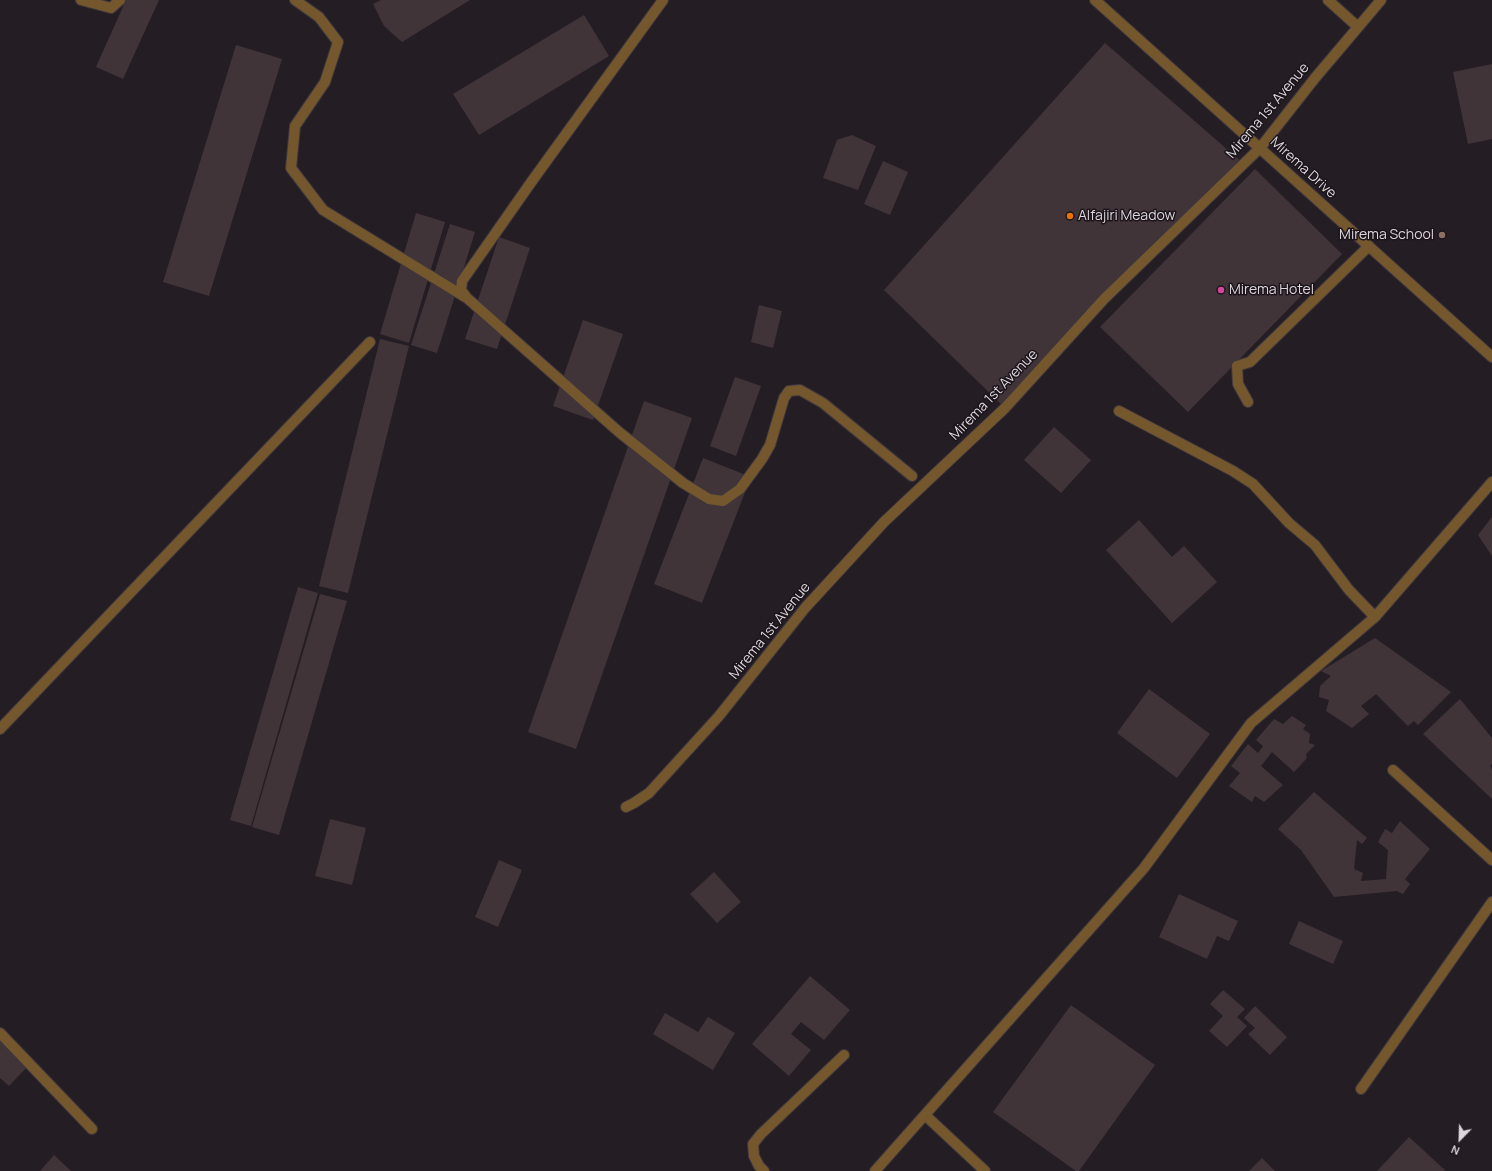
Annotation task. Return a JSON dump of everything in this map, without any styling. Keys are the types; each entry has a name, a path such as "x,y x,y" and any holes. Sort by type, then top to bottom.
{"street":[{"path":"81,0 110,8 120,0"},
{"path":"295,0 319,17 338,42 325,82 295,126 291,168 323,210 467,298 619,432 683,483 709,499 724,501 740,489 762,459 770,445 784,398 789,391 800,390 823,403 912,476"},
{"path":"467,298 461,290 462,281 532,181 663,0"},
{"name":"Mirema Drive","path":"1095,0 1492,357"},
{"path":"1328,0 1358,27"},
{"name":"Mirema 1st Avenue","path":"626,806 634,803 649,793 719,716 805,608 884,522 1005,408 1104,299 1260,148 1315,78 1381,0"},
{"path":"1248,402 1238,384 1237,366 1250,362 1369,246"},
{"path":"0,729 370,342"},
{"path":"1119,410 1233,470 1253,484 1289,523 1315,546 1349,590 1375,617"},
{"path":"875,1171 1144,868 1251,723 1375,617 1492,482"},
{"path":"1393,770 1492,860"},
{"path":"1362,1089 1492,902"},
{"path":"0,1033 92,1129"},
{"path":"764,1171 758,1166 754,1156 754,1144 761,1134 844,1055"},
{"path":"925,1115 985,1171"}],"building":[{"path":"126,0 159,0 123,79 96,67"},
{"path":"381,0 470,0 402,42 384,26 373,4"},
{"path":"584,15 609,56 479,135 453,94"},
{"name":"Alfajiri Meadow","path":"1105,43 1244,164 1137,268 1005,408 884,290"},
{"path":"236,45 282,59 209,296 163,282"},
{"path":"1492,64 1492,139 1468,144 1453,72"},
{"path":"852,135 876,146 858,190 823,178 837,140"},
{"path":"883,161 908,172 890,215 864,204"},
{"name":"Mirema Hotel","path":"1255,169 1342,254 1188,412 1100,327"},
{"path":"416,213 445,222 409,343 380,334"},
{"path":"450,224 475,232 437,353 411,345"},
{"path":"499,237 530,248 497,349 465,339"},
{"path":"759,305 782,311 773,348 751,342"},
{"path":"583,320 623,334 593,420 553,406"},
{"path":"380,339 409,346 348,593 319,586"},
{"path":"735,377 761,386 736,456 710,446"},
{"path":"644,401 692,418 576,749 528,732"},
{"path":"1054,427 1091,460 1061,493 1024,460"},
{"path":"703,458 751,477 702,603 654,584"},
{"path":"1492,517 1492,556 1478,535"},
{"path":"1139,520 1172,557 1184,546 1217,582 1172,623 1106,550"},
{"path":"298,587 318,593 251,826 230,820"},
{"path":"320,594 347,601 279,835 252,827"},
{"path":"1375,638 1451,692 1418,725 1414,721 1408,726 1376,694 1361,706 1369,714 1352,728 1326,711 1329,700 1319,697 1320,686 1331,676 1321,671"},
{"path":"1149,689 1210,734 1177,778 1117,733"},
{"path":"1460,699 1492,738 1492,764 1490,765 1492,770 1492,799 1423,734"},
{"path":"1292,716 1306,725 1303,729 1310,734 1309,743 1315,745 1306,754 1307,758 1294,772 1272,752 1261,766 1283,785 1264,802 1255,796 1252,802 1229,786 1240,773 1231,766 1248,744 1258,753 1263,746 1256,740 1274,719 1283,724"},
{"path":"1314,792 1367,838 1362,844 1357,840 1354,869 1363,873 1361,881 1386,879 1388,850 1378,842 1385,829 1392,833 1400,821 1430,849 1405,879 1410,884 1403,894 1397,891 1334,897 1301,850 1278,829"},
{"path":"330,819 366,828 352,885 315,876"},
{"path":"499,860 522,870 498,927 475,917"},
{"path":"714,872 741,902 717,923 690,894"},
{"path":"1179,894 1238,921 1229,941 1217,936 1207,959 1159,937"},
{"path":"1299,921 1343,941 1333,964 1289,944"},
{"path":"810,976 850,1010 824,1040 801,1022 791,1034 811,1050 789,1076 752,1044"},
{"path":"1223,990 1245,1009 1237,1017 1247,1026 1227,1047 1209,1031 1223,1016 1210,1004"},
{"path":"1071,1005 1155,1065 1079,1171 1076,1171 993,1112"},
{"path":"1255,1006 1287,1037 1270,1055 1248,1034 1255,1028 1244,1018"},
{"path":"665,1013 698,1032 708,1017 735,1033 713,1070 653,1034"},
{"path":"0,1041 27,1067 9,1086 0,1078"},
{"path":"1409,1137 1445,1170 1377,1171"},
{"path":"54,1155 71,1171 40,1171"},
{"path":"1262,1158 1275,1171 1249,1171"}],"place":[{"name":"Alfajiri Meadow","path":"1070,216"},
{"name":"Mirema School","path":"1442,235"},
{"name":"Mirema Hotel","path":"1221,290"}]}
